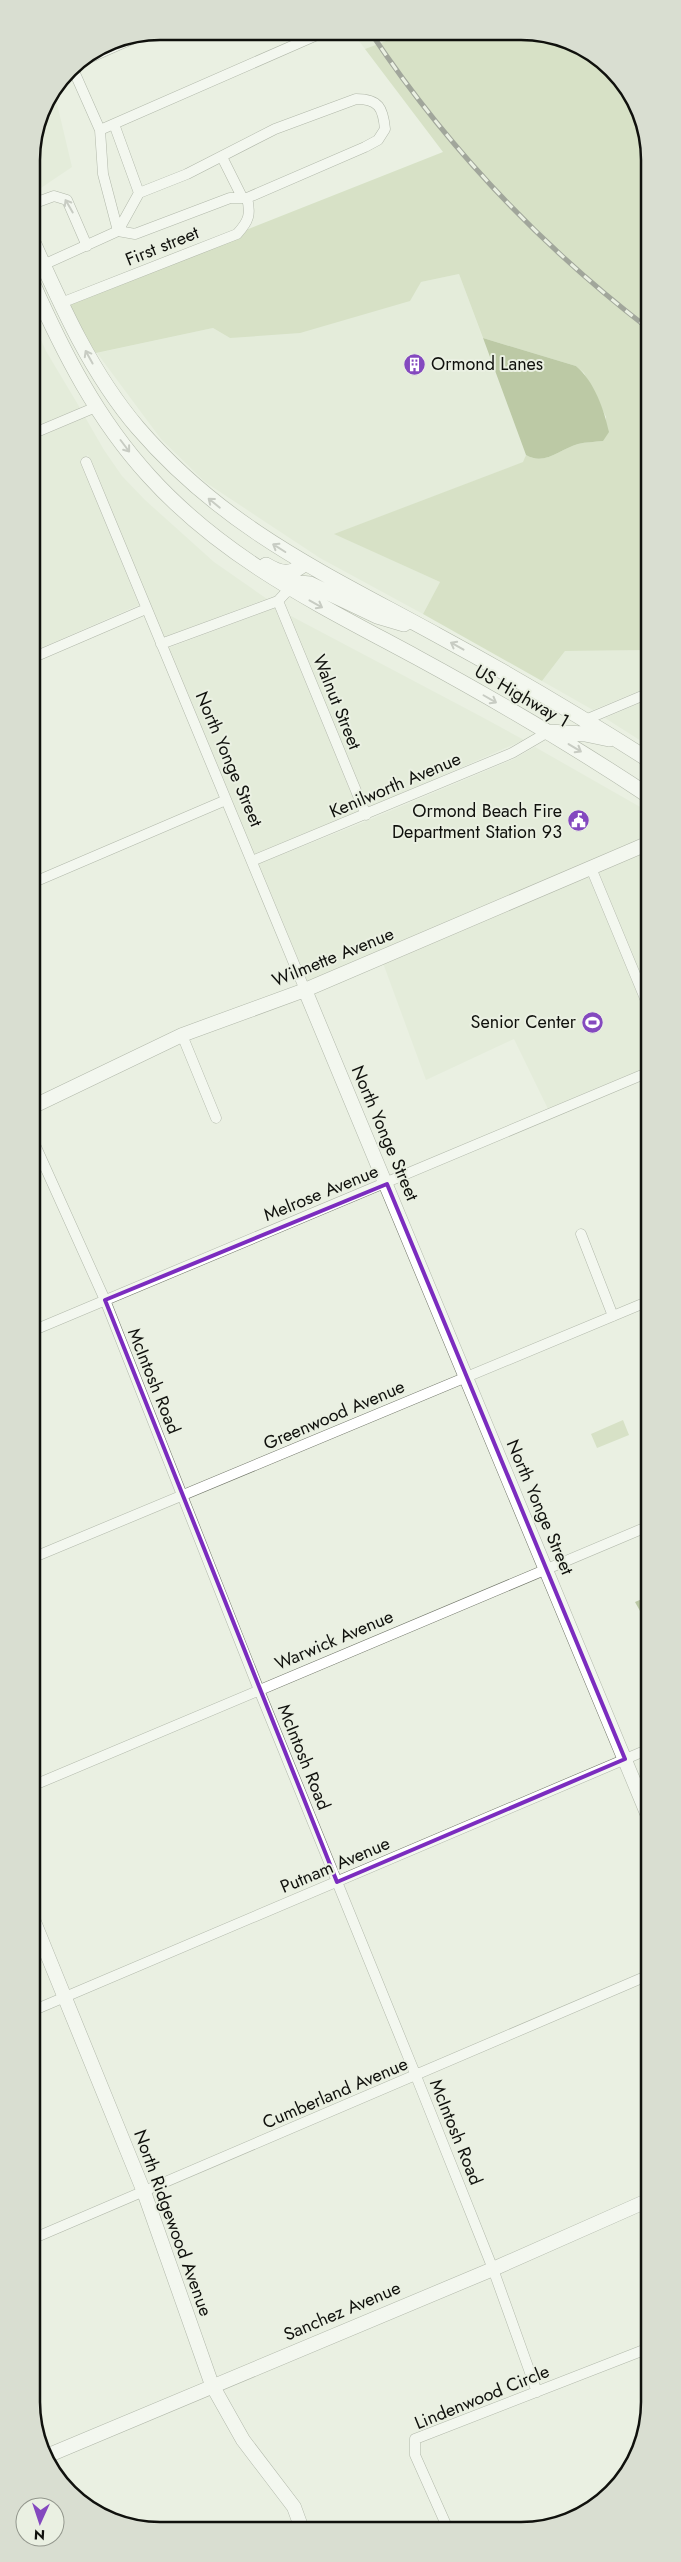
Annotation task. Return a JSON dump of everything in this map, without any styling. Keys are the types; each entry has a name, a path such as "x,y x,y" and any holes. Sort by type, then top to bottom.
{"main road":[{"path":"40,258 86,352 112,394 137,426 202,493 254,532 305,563 294,571 278,572 251,556 232,552"},
{"path":"40,314 96,407 148,475 178,506 232,552 289,589 299,584 310,584 376,616 429,631"},
{"path":"76,373 103,394 112,394"},
{"path":"96,407 106,408 137,426"},
{"name":"US Highway 1","path":"305,563 380,603 585,720 641,755"},
{"name":"US Highway 1","path":"289,589 518,714 641,791"},
{"path":"518,714 553,722 585,720"},
{"path":"548,732 585,734 620,742"}],"street":[{"path":"100,130 306,40"},
{"path":"77,74 100,130 103,174 118,230"},
{"path":"43,265 118,230 139,193 178,178 275,129 356,100 368,99 378,104 383,115 385,129 378,140 244,198 230,198 135,234 118,230"},
{"path":"114,124 139,193"},
{"path":"222,156 244,198"},
{"path":"40,201 54,196 67,200 87,246"},
{"name":"First street","path":"61,303 238,234 248,222 250,212 244,198"},
{"path":"40,431 96,407"},
{"name":"North Yonge Street","path":"86,462 641,1799"},
{"path":"161,644 278,601 289,589"},
{"name":"Walnut Street","path":"278,601 366,815"},
{"path":"40,654 146,608"},
{"path":"585,720 641,696"},
{"name":"Kenilworth Avenue","path":"252,861 512,754 548,732"},
{"path":"40,880 226,800"},
{"name":"Wilmette Avenue","path":"40,1103 182,1035 305,990 641,847"},
{"path":"591,868 641,989"},
{"path":"182,1035 216,1118"},
{"name":"Melrose Avenue","path":"40,1327 386,1184 641,1075"},
{"name":"McIntosh Road","path":"40,1156 105,1300 258,1690 493,2269 537,2392"},
{"path":"581,1234 613,1316"},
{"name":"Greenwood Avenue","path":"40,1555 641,1304"},
{"name":"Warwick Avenue","path":"40,1783 641,1529"},
{"name":"Putnam Avenue","path":"40,2008 641,1753"},
{"name":"North Ridgewood Avenue","path":"40,1938 144,2192 212,2385 243,2440 294,2507 299,2522"},
{"name":"Cumberland Avenue","path":"40,2235 641,1978"},
{"name":"Sanchez Avenue","path":"52,2454 212,2385 493,2269 641,2204"},
{"name":"Lindenwood Circle","path":"445,2522 415,2454 415,2439 641,2352"}],"highlighted area":[{"path":"387,1184 625,1759 337,1882 105,1300"}],"shaded area":[{"path":"358,40 389,40 365,49"},
{"path":"389,40 529,40 544,42 574,52 594,65 606,75 621,93 629,107 637,129 641,160 641,650 565,651 542,681 423,614 440,582 334,534 523,462 526,455 533,458 546,458 571,446 603,441 606,417 584,373 576,366 483,338 459,274 421,282 410,301 300,333 230,338 213,328 96,353 84,338 66,301 443,152 365,49"},
{"path":"56,100 72,167 40,189 42,137 49,114"},
{"path":"459,274 526,455 524,462 335,534 440,582 423,614 320,558 205,482 161,439 97,353 213,328 230,338 421,282"},
{"path":"40,338 46,351 80,408 40,425"},
{"path":"483,338 576,366 588,379 601,405 609,432 603,441 571,446 546,458 533,458 526,455"},
{"path":"85,417 122,476 145,500 214,562 267,599 164,637 88,455 80,460 139,605 40,648 40,437"},
{"path":"275,608 359,812 254,854 168,648"},
{"path":"289,615 482,717 524,740 368,808"},
{"path":"641,650 641,690 593,710 542,681 565,651"},
{"path":"641,702 641,741 605,718"},
{"path":"535,747 641,807 641,841 308,983 258,864 514,759"},
{"path":"641,853 641,976 598,871"},
{"path":"588,875 641,1002 641,1069 548,1109 514,1039 426,1080 383,963"},
{"path":"623,1420 629,1435 597,1448 591,1434"},
{"path":"641,1599 641,1613 635,1602"}],"railway":[{"path":"376,40 431,115 498,192 533,229 571,264 641,323"}],"place":[{"name":"Ormond Lanes","path":"415,364"},
{"name":"Ormond Beach Fire Department Station 93","path":"578,821"},
{"name":"Senior Center","path":"592,1022"}]}
